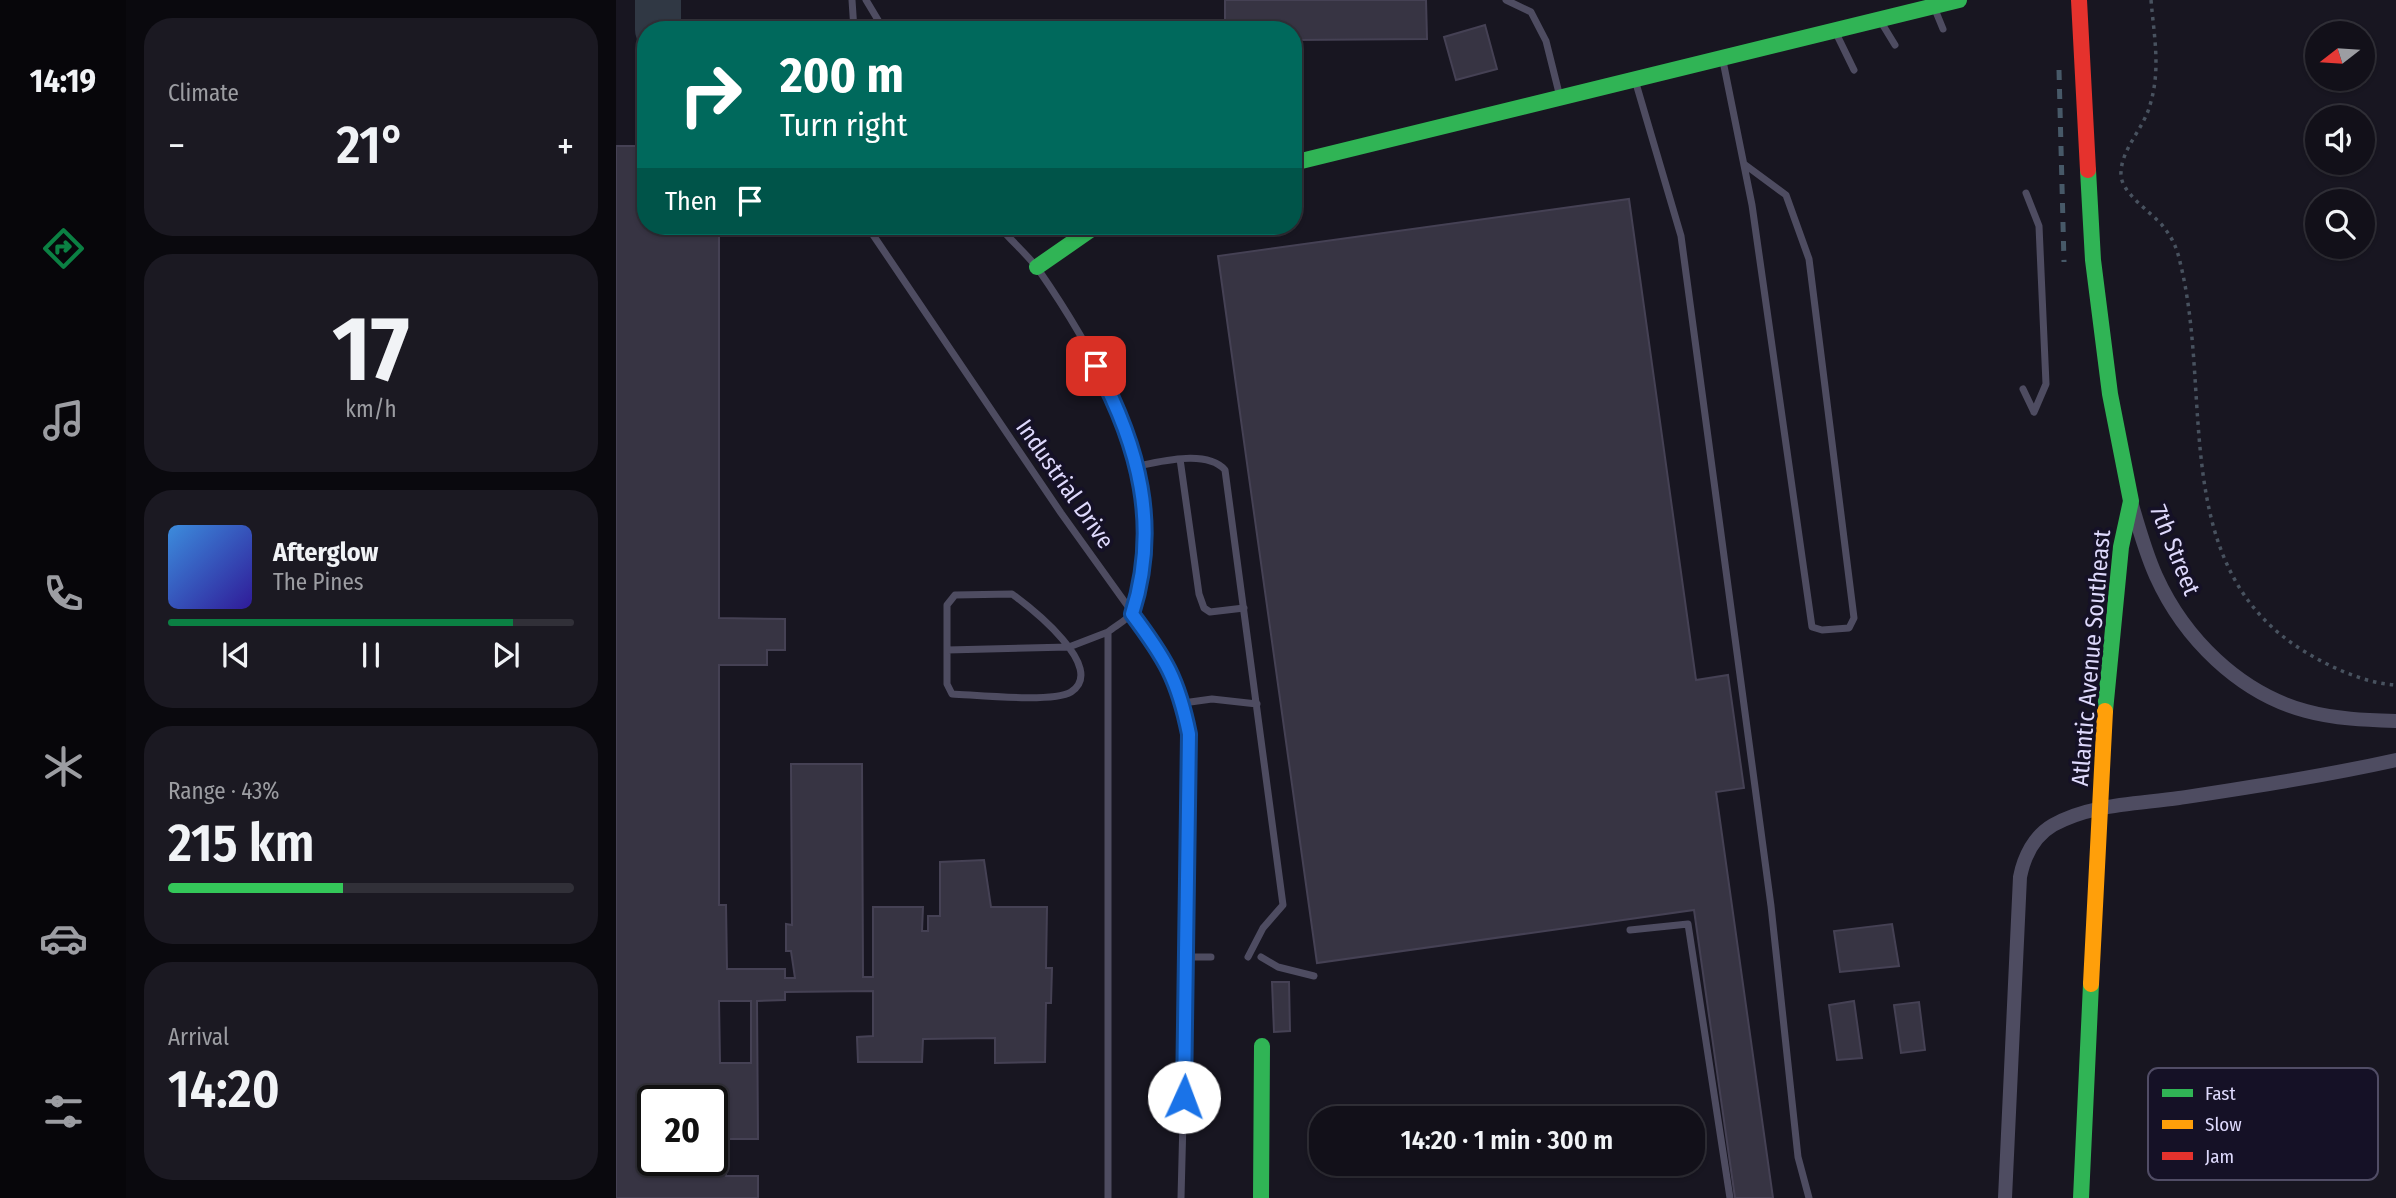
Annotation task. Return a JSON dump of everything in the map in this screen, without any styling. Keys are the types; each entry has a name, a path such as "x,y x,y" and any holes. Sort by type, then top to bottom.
{"street":[{"path":"1302,161 1959,0"},
{"name":"Atlantic Avenue Southeast","path":"2079,0 2093,260 2108,381 2131,500 2120,547 2110,651 2081,1198"},
{"path":"1037,267 1083,235"},
{"name":"7th Street","path":"2131,500 2156,576 2178,617 2204,648 2229,671 2260,691 2305,711 2357,720 2396,721"},
{"path":"2005,1198 2016,944 2020,877 2025,855 2051,826 2101,808 2259,786 2396,760"},
{"path":"1261,1198 1262,1046"}],"lane":[{"path":"852,0 853,21"},
{"path":"866,0 879,21"},
{"path":"1506,0 1531,12 1546,41 1560,97"},
{"path":"1933,6 1943,29"},
{"path":"1879,19 1895,45"},
{"path":"1835,29 1854,70"},
{"path":"1722,57 1744,164 1812,627 1822,631 1850,628 1854,618 1809,259 1786,195 1744,164"},
{"path":"1635,79 1681,236 1771,906 1798,1157 1809,1198"},
{"path":"2023,389 2034,411 2046,384 2039,226 2026,193"},
{"name":"Industrial Drive","path":"873,235 1165,659 1183,703 1189,734 1181,1198"},
{"path":"947,650 1069,647 1108,632 1132,614 1141,587 1146,552 1143,498 1137,466 1109,390 1037,267 1007,235"},
{"path":"1137,466 1180,460 1212,461 1225,470 1283,905 1263,928 1248,957"},
{"path":"1180,460 1199,593 1204,608 1210,612 1244,608"},
{"path":"1012,594 1069,647 1082,670 1080,682 1070,693 1046,697 952,694 947,684 947,650 947,605 955,595 1012,594"},
{"path":"1108,632 1108,1198"},
{"path":"1183,703 1212,699 1258,704"},
{"path":"1630,930 1688,924 1730,1198"},
{"path":"1187,957 1211,957"},
{"path":"1261,957 1278,967 1314,976"}],"path":[{"path":"2151,0 2157,75 2150,107 2123,161 2120,175 2125,187 2163,226 2176,245 2191,335 2204,476 2224,563 2250,605 2292,644 2322,661 2375,684 2396,685"}],"building":[{"path":"1225,0 1426,0 1427,39 1302,40 1302,21 1225,21"},
{"path":"1485,25 1497,69 1456,80 1444,37"},
{"path":"616,146 637,146 637,235 719,235 719,618 785,619 785,650 767,650 767,665 719,665 719,905 726,905 727,969 785,969 785,978 795,978 791,951 786,951 786,924 792,925 791,764 862,764 863,977 873,977 873,907 923,907 922,931 928,931 928,916 940,916 940,862 984,860 991,907 1047,907 1046,968 1052,968 1051,1003 1046,1003 1045,1062 995,1063 995,1038 923,1039 922,1062 858,1062 857,1037 873,1036 873,991 785,992 785,1000 757,1001 758,1139 728,1139 728,1085 637,1085 637,1176 758,1176 758,1198 616,1198","holes":["719,1001 751,1001 751,1063 720,1063"]},
{"path":"1629,199 1696,680 1728,675 1744,788 1716,792 1773,1198 1735,1198 1694,910 1317,963 1218,256"},
{"path":"1892,924 1899,966 1840,972 1834,931"},
{"path":"1272,982 1289,982 1290,1031 1274,1032"},
{"path":"1854,1001 1862,1058 1837,1060 1829,1005"},
{"path":"1919,1002 1925,1050 1901,1053 1894,1005"}],"taxiway":[{"path":"658,0 658,21"}],"railway":[{"path":"2059,70 2064,262"}],"traffic: fast":[{"path":"1302,161 1959,0"},
{"path":"2088,170 2093,260 2110,394 2131,501 2121,547 2105,711"},
{"path":"1037,267 1083,235"},
{"path":"2081,1198 2091,984"},
{"path":"1261,1198 1262,1046"}],"traffic: slow":[{"path":"2091,984 2105,711"}],"traffic: jam":[{"path":"2079,0 2088,170"}],"route":[{"path":"1096,366 1124,425 1136,462 1143,498 1146,552 1141,587 1132,614 1165,659 1181,694 1189,734 1184,1097"}]}
